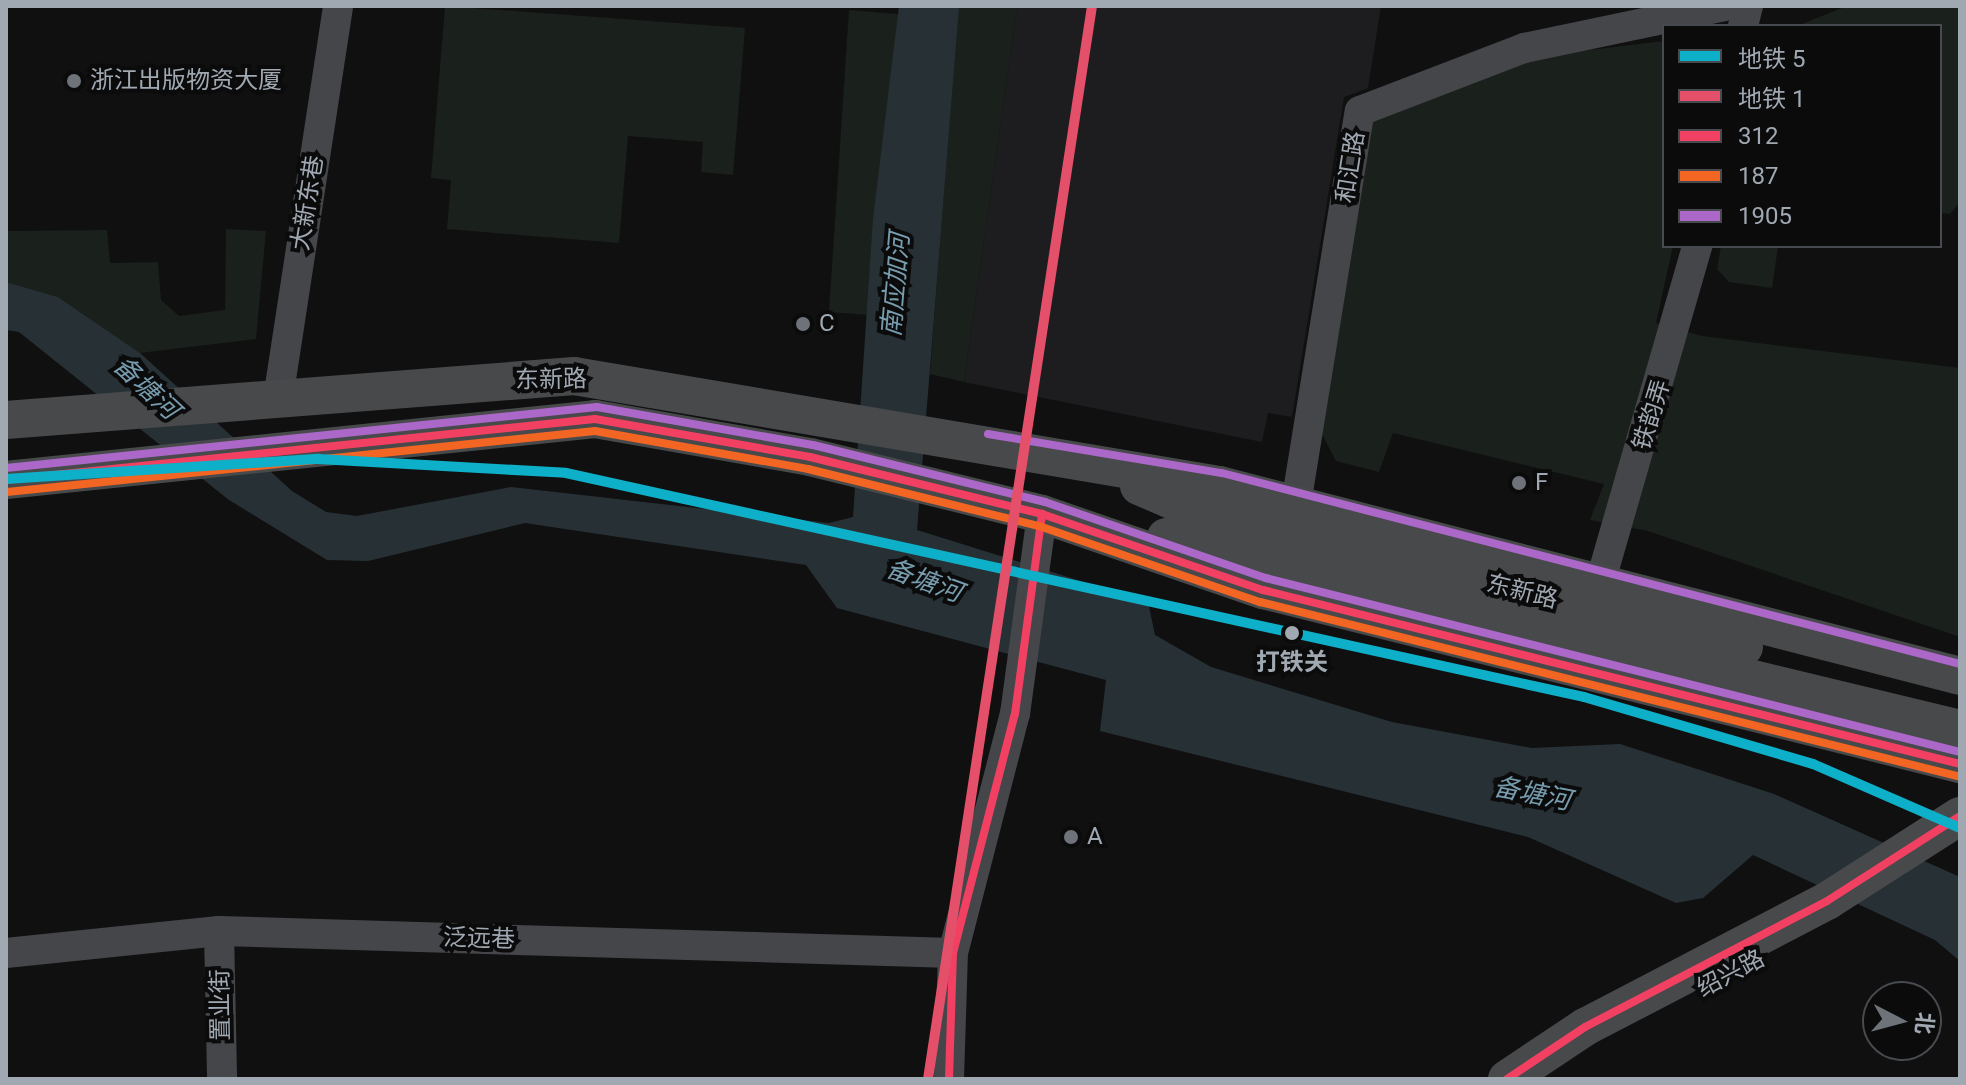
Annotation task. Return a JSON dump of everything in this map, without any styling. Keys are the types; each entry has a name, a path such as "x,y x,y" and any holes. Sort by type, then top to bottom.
{"main road":[{"name":"东新路","path":"6,420 574,376 858,420 1296,504 1960,676"},
{"name":"东新路","path":"6,480 595,419 927,485 1042,514 1263,590 1960,764"},
{"name":"东新路","path":"1090,465 1206,515 1702,651 1960,729"},
{"name":"东新路","path":"1084,530 1186,539 1702,651 1960,701"},
{"name":"绍兴路","path":"1543,1079 1943,840 1960,816"},
{"name":"绍兴路","path":"1507,1079 1585,1027 1836,905"}],"street":[{"name":"大新东巷","path":"278,399 338,6"},
{"name":"和汇路","path":"1296,504 1360,111 1524,48 1725,6"},
{"name":"铁韵弄","path":"1600,583 1696,248"},
{"path":"949,1079 953,953 1015,714 1039,568 1042,514"},
{"name":"泛远巷","path":"6,953 219,931 953,953"},
{"name":"置业街","path":"219,931 222,1079"}],"shaded area":[{"path":"445,6 745,28 733,175 701,172 703,142 628,136 619,243 447,229 451,180 431,178"},
{"path":"958,6 1017,6 964,382 930,374"},
{"path":"1017,6 1381,6 1368,88 1344,97 1292,417 1268,413 1262,442 964,382"},
{"path":"1847,6 1960,6 1960,202 1950,214 1942,213 1942,24 1802,24"},
{"path":"849,10 898,14 869,315 829,312"},
{"path":"1662,41 1662,248 1673,248 1656,323 1702,336 1960,368 1960,637 1648,531 1590,520 1604,484 1393,433 1379,472 1336,461 1322,434 1371,122 1540,56"},
{"path":"226,229 266,231 256,339 140,353 58,297 6,282 6,231 107,230 110,263 158,262 161,300 179,316 225,310"},
{"path":"1721,248 1778,248 1772,288 1729,282 1717,269"}],"water":[{"path":"899,6 959,6 917,530 1148,602 1155,635 1211,667 1392,722 1532,748 1620,744 1774,794 1960,877 1960,961 1935,940 1753,855 1703,898 1676,903 1528,837 1100,731 1106,680 837,608 806,565 525,523 368,561 327,560 229,500 19,332 6,330 6,282 58,297 140,353 292,491 326,512 357,516 511,487 829,523 853,517 873,219"}],"metro line":[{"name":"1","path":"928,1079 1092,6"},
{"name":"5","path":"6,479 318,459 566,473 1584,697 1813,764 1960,828"}],"transit line":[{"name":"1905","path":"6,468 597,407 813,445 1045,502 1266,578 1960,752"},
{"name":"312","path":"6,480 595,419 810,457 1042,514 1263,590 1960,764"},
{"name":"187","path":"7,492 595,431 808,469 1039,526 1260,602 1957,776"},
{"name":"1905","path":"988,434 1222,473 1960,664"},
{"name":"312","path":"949,1079 953,953 1015,714 1042,514"},
{"name":"312","path":"1507,1079 1585,1027 1827,901 1960,816"}],"place":[{"name":"浙江出版物资大厦","path":"74,81"},
{"name":"C","path":"803,324"},
{"name":"F","path":"1519,483"},
{"name":"打铁关","path":"1292,633"},
{"name":"A","path":"1071,837"}],"water label":[{"name":"南应加河","path":"896,285"},
{"name":"备塘河","path":"146,388"},
{"name":"备塘河","path":"924,581"},
{"name":"备塘河","path":"1532,794"}]}
